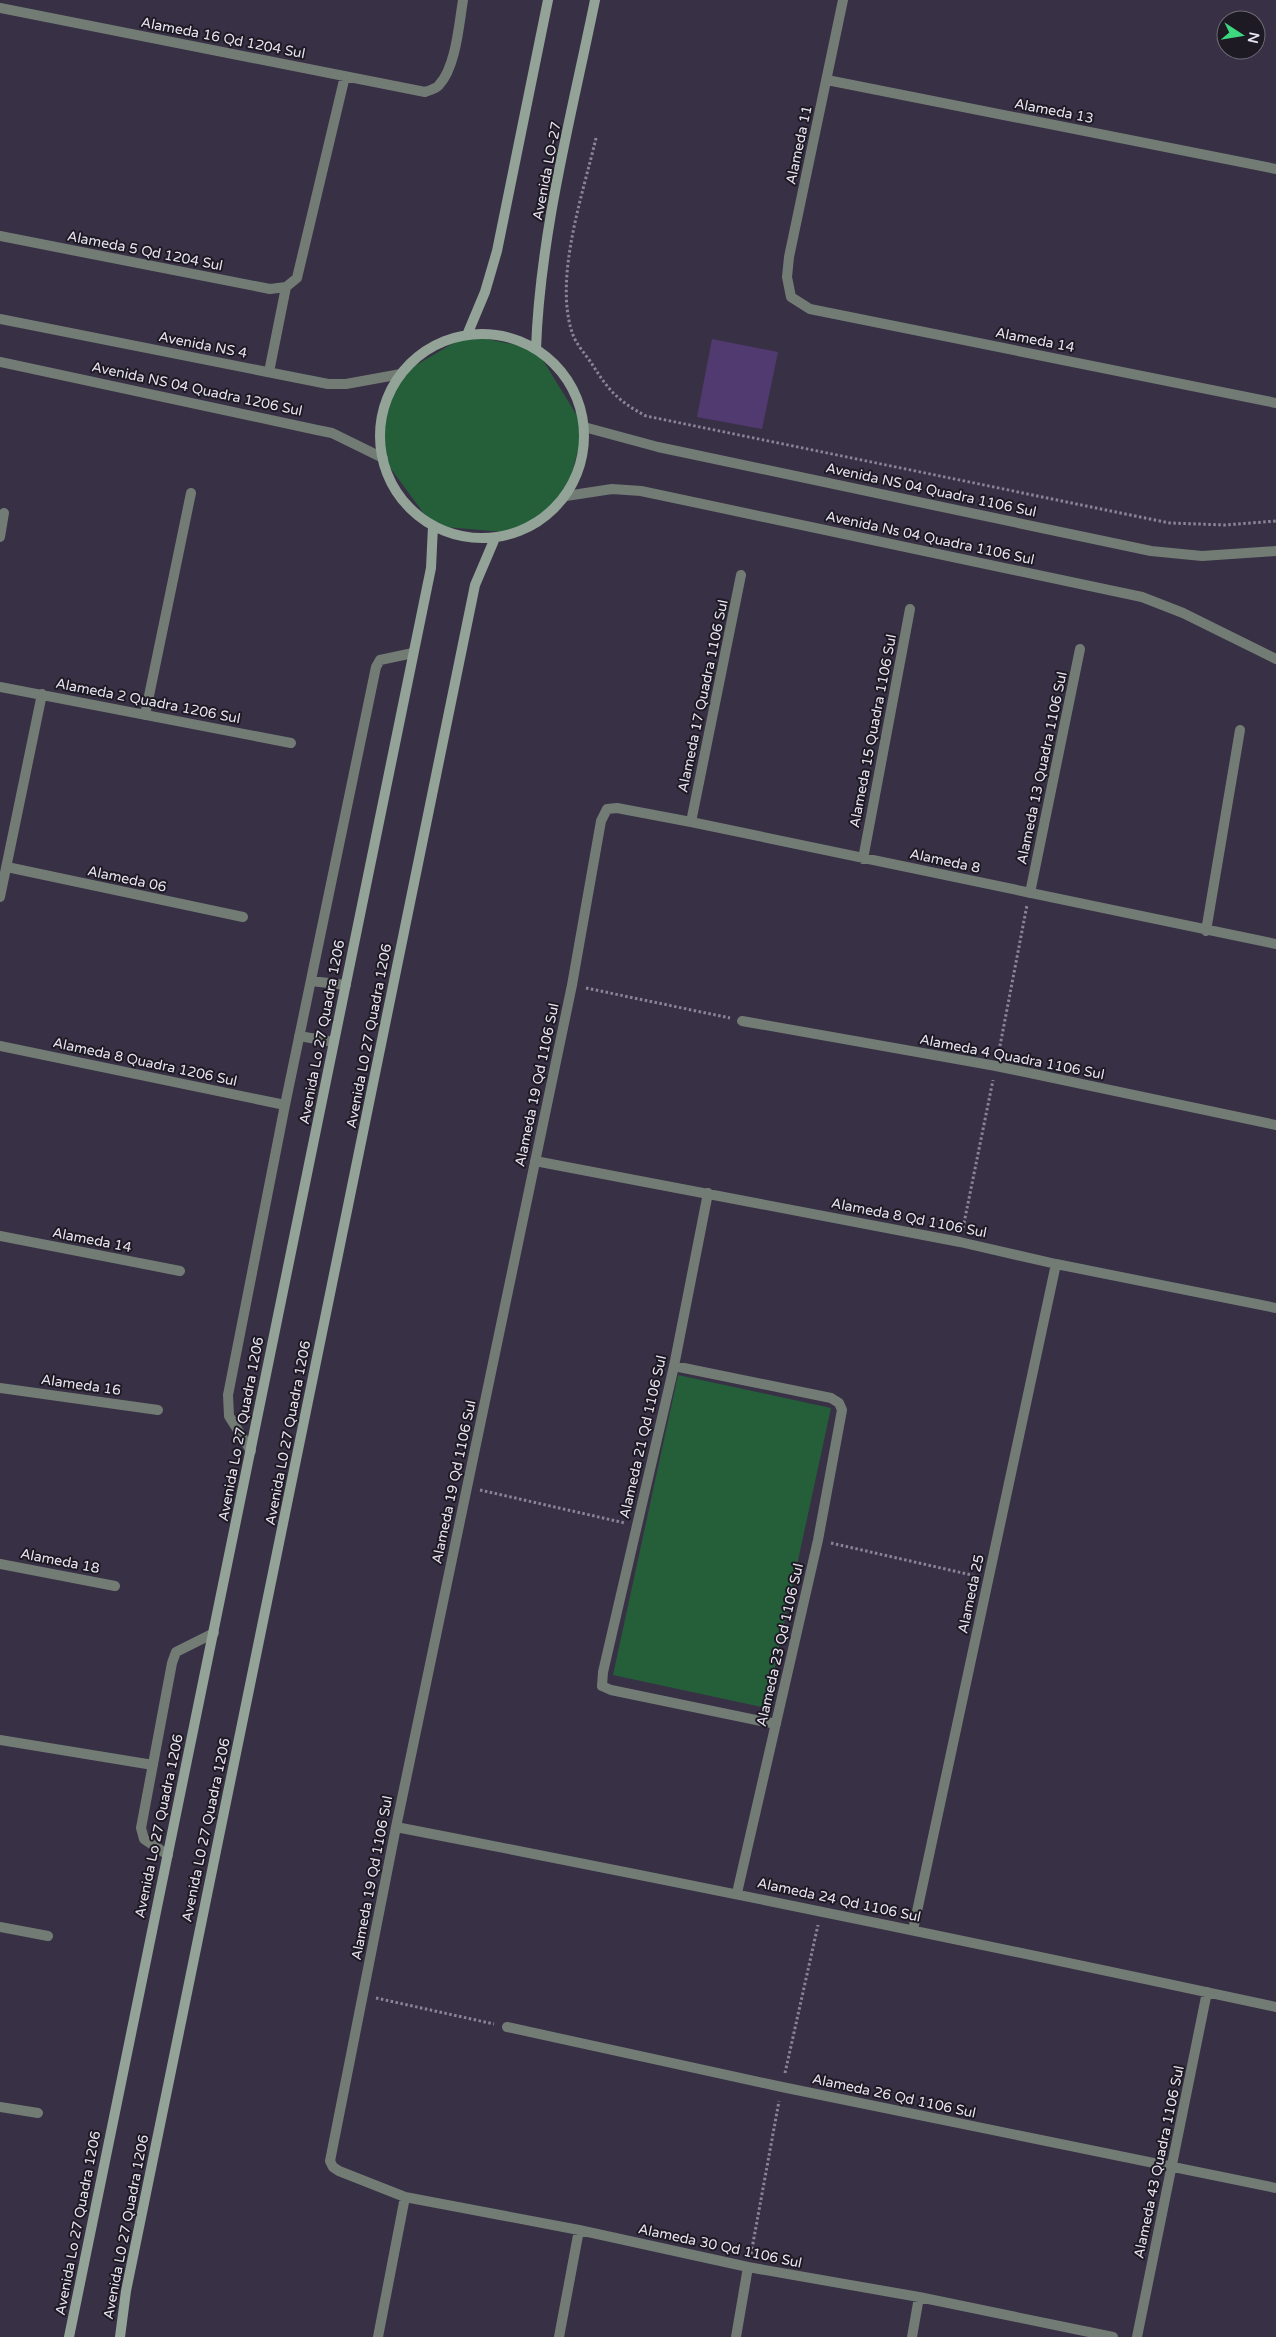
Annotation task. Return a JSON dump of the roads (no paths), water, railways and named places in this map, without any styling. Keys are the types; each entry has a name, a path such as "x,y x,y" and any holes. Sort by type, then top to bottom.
{"main road":[{"path":"467,334 485,292 497,251 548,0"},
{"name":"Avenida LO-27","path":"536,348 537,306 543,259 595,0"},
{"path":"467,334 494,334 520,341 536,348 564,374 578,399 584,427 584,451 566,496 552,511 535,524 516,533 495,538 474,538 452,534 433,526 410,508 392,485 383,458 380,436 383,414 390,393 401,374 419,355 442,342 467,334"},
{"name":"Avenida Lo 27 Quadra 1206","path":"69,2337 431,568 433,526"},
{"name":"Avenida L0 27 Quadra 1206","path":"120,2337 136,2242 475,585 495,538"}],"street":[{"name":"Alameda 16 Qd 1204 Sul","path":"0,8 425,92 439,85 454,49 463,0"},
{"name":"Alameda 11","path":"791,297 788,277 789,257 843,0"},
{"path":"269,372 286,287 297,278 346,76"},
{"name":"Alameda 13","path":"827,80 1276,169"},
{"name":"Alameda 5 Qd 1204 Sul","path":"0,236 270,290 286,287"},
{"name":"Alameda 14","path":"791,297 810,309 1276,403"},
{"name":"Avenida NS 4","path":"0,319 328,384 346,384 401,374"},
{"name":"Avenida NS 04 Quadra 1206 Sul","path":"0,362 325,431 383,458"},
{"name":"Avenida NS 04 Quadra 1106 Sul","path":"584,427 658,447 1151,551 1202,556 1276,551"},
{"name":"Avenida Ns 04 Quadra 1106 Sul","path":"566,496 612,489 641,491 1142,597 1183,614 1276,659"},
{"path":"145,715 191,493"},
{"path":"0,537 4,513"},
{"name":"Alameda 17 Quadra 1106 Sul","path":"691,822 741,574"},
{"name":"Alameda 15 Quadra 1106 Sul","path":"863,858 910,609"},
{"name":"Alameda 13 Quadra 1106 Sul","path":"1030,893 1080,649"},
{"path":"251,1451 229,1416 228,1401 285,1105 376,667 380,660 413,653"},
{"name":"Alameda 2 Quadra 1206 Sul","path":"0,687 291,743"},
{"path":"0,897 42,694"},
{"path":"1206,931 1240,730"},
{"name":"Alameda 8","path":"607,808 617,808 691,822 1206,931 1276,944"},
{"name":"Alameda 19 Qd 1106 Sul","path":"330,2162 396,1827 572,985 601,822 607,808"},
{"name":"Alameda 06","path":"7,867 243,917"},
{"path":"311,981 346,985"},
{"name":"Alameda 4 Quadra 1106 Sul","path":"742,1020 996,1066 1276,1125"},
{"path":"300,1036 334,1042"},
{"name":"Alameda 8 Quadra 1206 Sul","path":"0,1046 285,1105"},
{"name":"Alameda 8 Qd 1106 Sul","path":"535,1161 960,1242 1056,1264 1276,1308"},
{"name":"Alameda 21 Qd 1106 Sul","path":"708,1193 674,1366 603,1672 602,1686 611,1690 776,1724"},
{"name":"Alameda 14","path":"0,1236 180,1271"},
{"name":"Alameda 25","path":"913,1930 1056,1264"},
{"name":"Alameda 23 Qd 1106 Sul","path":"674,1366 831,1398 839,1402 842,1410 818,1540 738,1893"},
{"name":"Alameda 16","path":"0,1388 158,1410"},
{"name":"Alameda 18","path":"0,1564 116,1586"},
{"path":"168,1855 144,1839 141,1828 172,1663 176,1652 214,1633"},
{"path":"0,1740 153,1765"},
{"name":"Alameda 24 Qd 1106 Sul","path":"396,1827 738,1893 820,1912 1276,2007"},
{"path":"0,1927 48,1936"},
{"name":"Alameda 43 Quadra 1106 Sul","path":"1137,2337 1207,1992"},
{"name":"Alameda 26 Qd 1106 Sul","path":"507,2027 1276,2188"},
{"path":"0,2106 38,2113"},
{"name":"Alameda 30 Qd 1106 Sul","path":"330,2162 333,2168 339,2171 405,2197 579,2230 748,2267 918,2297 1112,2337"},
{"path":"378,2337 405,2197"},
{"path":"559,2337 579,2230"},
{"path":"736,2337 748,2267"},
{"path":"912,2337 918,2297"}]}
